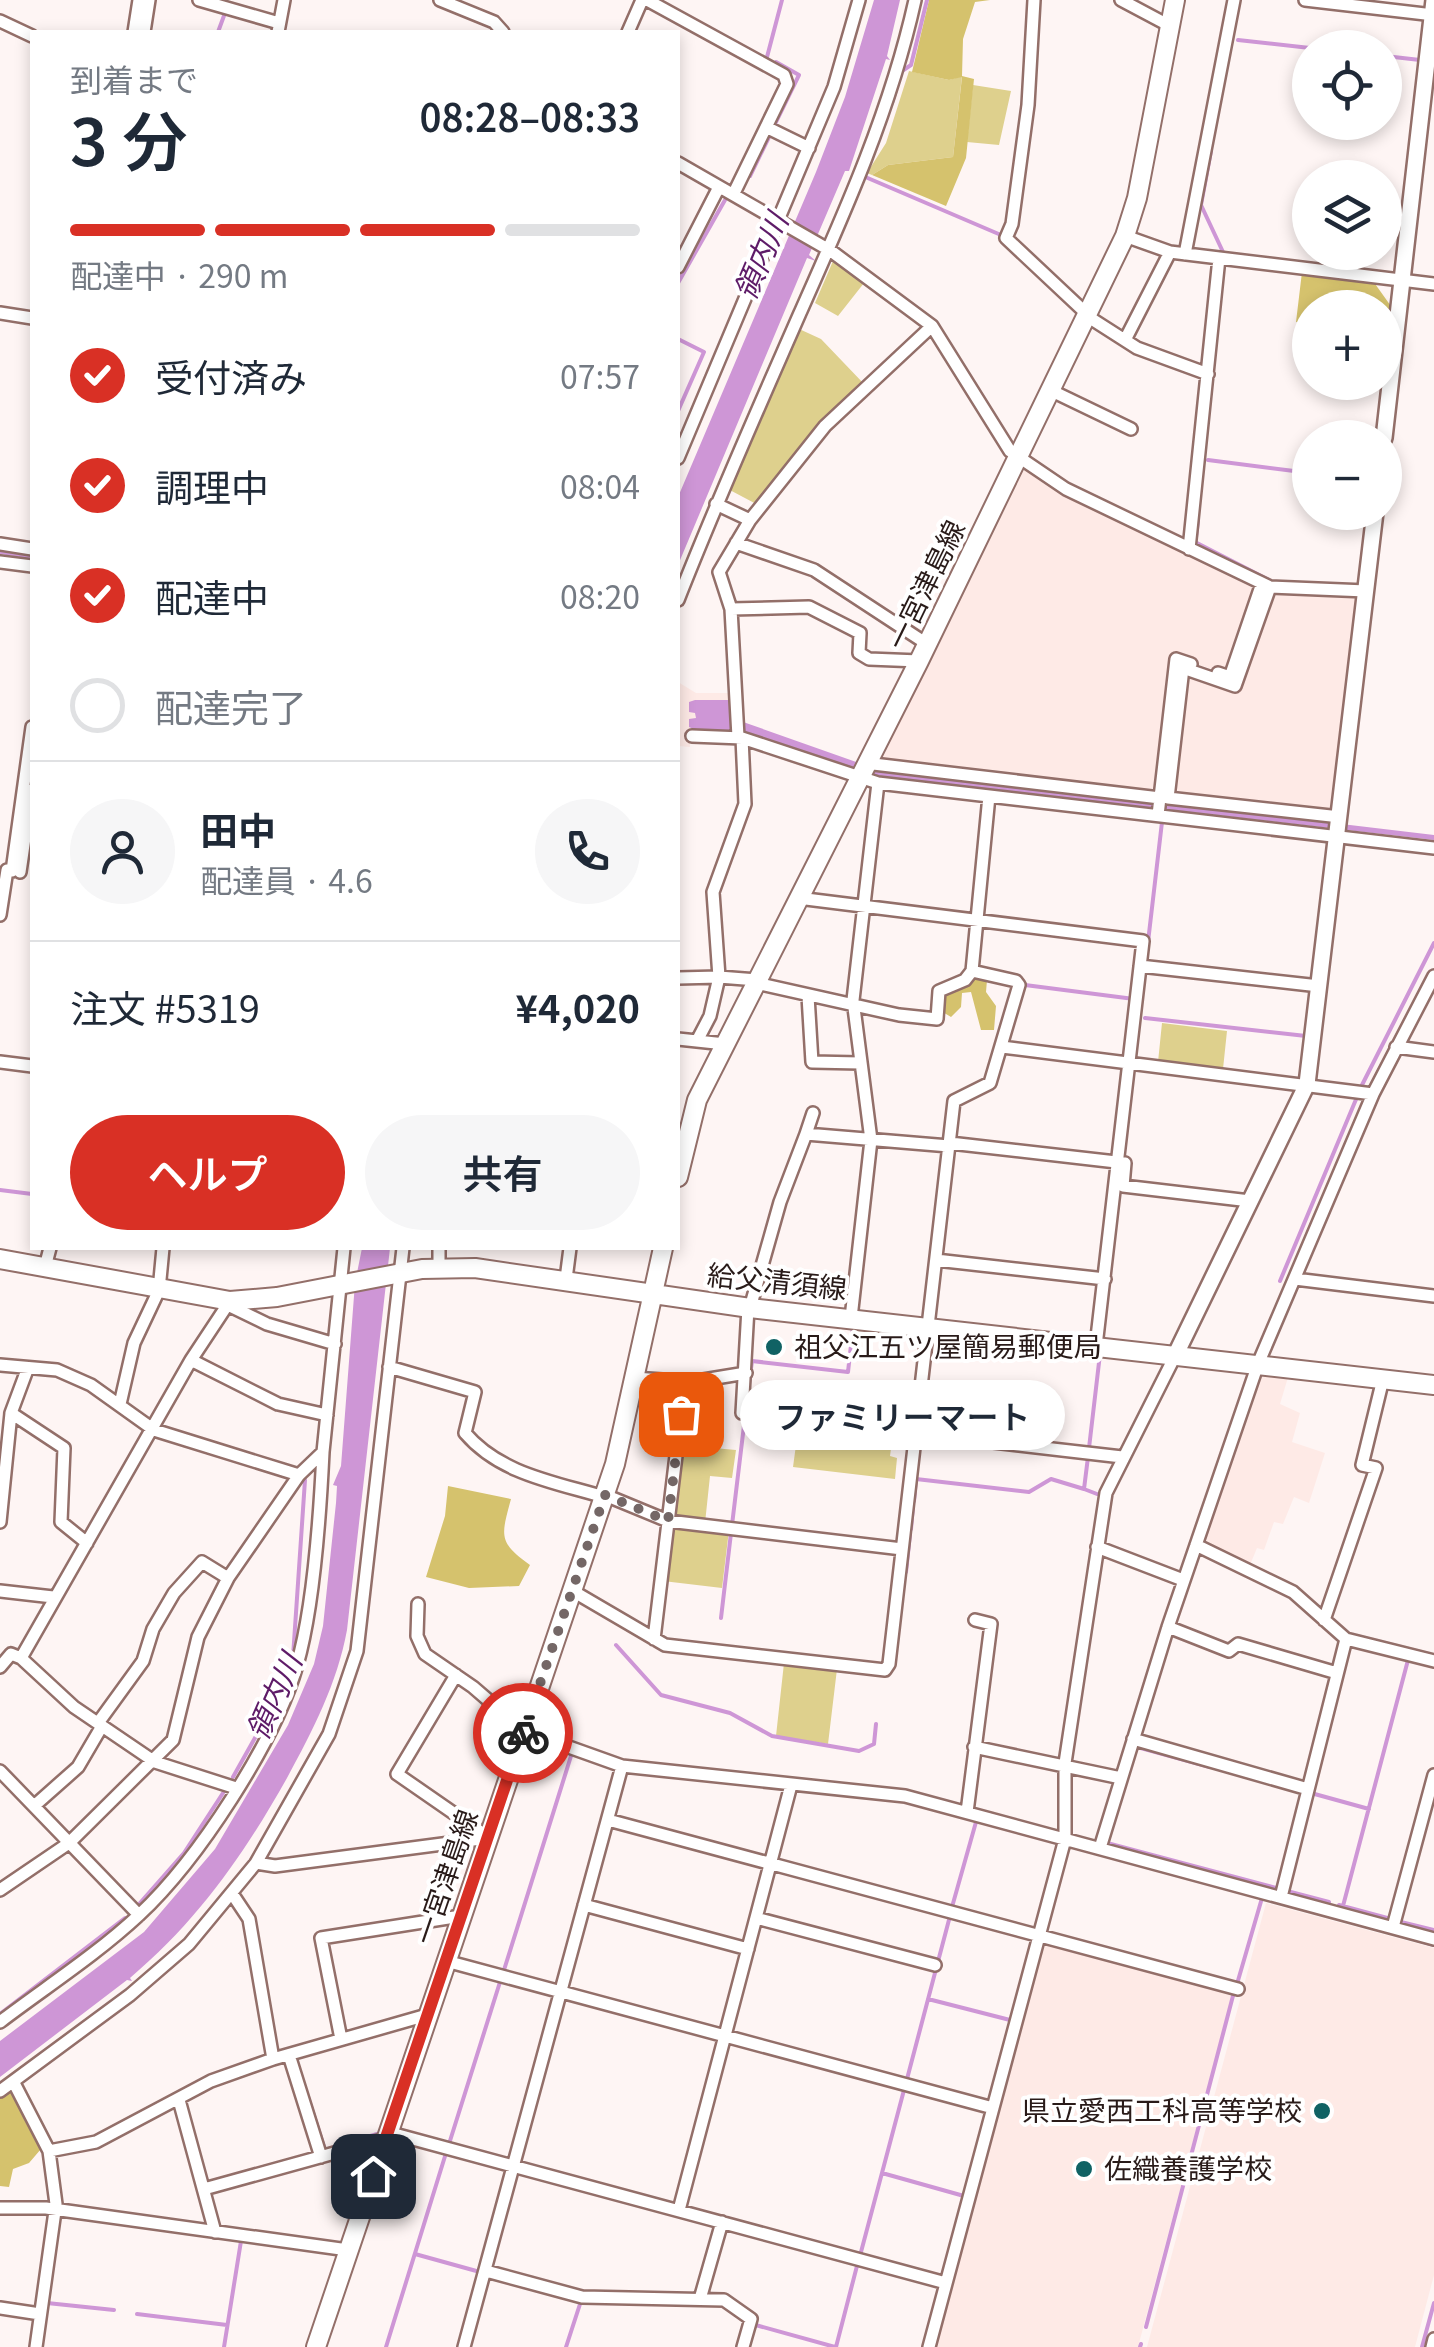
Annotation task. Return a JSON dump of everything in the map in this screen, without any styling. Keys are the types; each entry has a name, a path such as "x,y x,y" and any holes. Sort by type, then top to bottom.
{"main road":[{"name":"一宮津島線","path":"680,1168 693,1110 923,653 1125,236 1138,198 1175,0"},
{"name":"一宮津島線","path":"316,2347 604,1496 663,1250"},
{"name":"給父清須線","path":"0,1259 229,1302 439,1267 566,1280 749,1308 1434,1385"}],"street":[{"path":"134,30 139,0"},
{"path":"144,30 149,0"},
{"path":"199,0 278,28 284,0"},
{"path":"440,0 494,22 501,30"},
{"path":"629,30 644,0 784,75 787,84 734,193"},
{"path":"680,453 840,70 859,0"},
{"path":"680,595 829,249 897,72 915,0"},
{"path":"1034,0 1028,106 1012,224 1006,238 1088,315 1125,340 1208,374"},
{"path":"1121,0 1170,26"},
{"path":"1186,254 1234,0"},
{"path":"1305,0 1433,10 1386,420"},
{"path":"0,21 30,35"},
{"path":"766,127 809,148"},
{"path":"680,164 829,249 932,326 1010,451 1066,489 1266,585 1366,591"},
{"path":"680,263 720,187"},
{"path":"1125,236 1170,252 1434,284"},
{"path":"1125,340 1170,252"},
{"path":"1189,549 1218,258"},
{"path":"0,313 30,318"},
{"path":"698,1039 710,1016 719,977 713,892 745,804 731,609 718,577 750,520 825,426 932,326"},
{"path":"1052,391 1130,428"},
{"path":"716,504 750,520"},
{"path":"929,2347 1065,1839 1065,1763 1107,1487 1176,1356 1308,1084 1373,530"},
{"path":"0,544 30,549"},
{"path":"736,544 814,570 923,653"},
{"path":"0,562 30,566"},
{"path":"1161,800 1176,692 1176,659 1230,677 1266,585"},
{"path":"731,609 809,607 860,632 859,653 869,658 923,653"},
{"path":"692,736 740,736 862,769 1161,800 1339,827"},
{"path":"14,871 30,742"},
{"path":"862,769 878,783 989,796 1168,798 1339,827 1434,848"},
{"path":"851,1318 871,1140 854,1004 878,783"},
{"path":"680,978 756,981 808,996 937,1019 940,990 965,980 972,971 989,796"},
{"path":"0,915 30,799"},
{"path":"798,898 1140,938 1120,1162 1096,1346"},
{"path":"1140,966 1319,986"},
{"path":"571,1590 665,1645 885,1670 954,1101 990,1083 1019,986 1016,981 972,971"},
{"path":"1100,1848 1168,1627 1258,1364 1373,1094 1434,976"},
{"path":"808,996 812,1062 860,1063"},
{"path":"680,1039 725,1044"},
{"path":"1002,1047 1373,1094"},
{"path":"1396,1047 1434,1052"},
{"path":"0,1062 30,1066"},
{"path":"813,1113 780,1202 749,1308 742,1357 747,1362 742,1412 1122,1457"},
{"path":"806,1134 1126,1162 1123,1186 1250,1202"},
{"path":"45,1268 50,1250"},
{"path":"120,1404 134,1344 159,1290 163,1250"},
{"path":"0,2022 139,1915 188,1861 236,1788 284,1700 299,1658 344,1250"},
{"path":"0,2092 164,1968 233,1894 256,1863 329,1734 352,1671 403,1250"},
{"path":"439,1250 439,1267"},
{"path":"566,1280 570,1250"},
{"path":"936,1260 1105,1279"},
{"path":"1295,1280 1434,1296"},
{"path":"21,1658 191,1360 229,1302 266,1324 335,1344"},
{"path":"191,1360 278,1404 327,1415"},
{"path":"0,1366 57,1370 120,1404 154,1430 299,1475"},
{"path":"389,1366 476,1392 465,1432 488,1456 668,1521 902,1549"},
{"path":"0,1522 12,1413 27,1370"},
{"path":"634,1378 690,1382 746,1372"},
{"path":"1324,1620 1376,1468 1362,1465 1383,1378"},
{"path":"654,1638 681,1414 690,1382"},
{"path":"12,1413 64,1448 61,1522 87,1543"},
{"path":"0,1890 70,1843 173,1740 198,1636 228,1578 299,1475 323,1452"},
{"path":"1196,1545 1293,1592 1346,1639 1434,1662"},
{"path":"1097,1547 1184,1580"},
{"path":"34,1806 78,1767 100,1724 143,1661 154,1629 174,1593 202,1562 228,1578"},
{"path":"0,1591 53,1597"},
{"path":"418,1604 415,1620 420,1646 524,1731 622,1766 904,1796 1434,1939"},
{"path":"967,1812 991,1624 976,1620"},
{"path":"1168,1627 1228,1651 1238,1644 1337,1673"},
{"path":"1281,1897 1346,1639"},
{"path":"0,1667 11,1654 21,1658 100,1724 155,1762 236,1788"},
{"path":"456,1675 397,1774 488,1838"},
{"path":"1133,1739 1308,1789"},
{"path":"974,1747 1122,1778"},
{"path":"464,2347 622,1766"},
{"path":"0,1771 139,1915"},
{"path":"1393,1928 1434,1775"},
{"path":"679,2210 791,1785"},
{"path":"608,1820 1238,1989"},
{"path":"256,1863 292,1864 488,1838"},
{"path":"233,1894 249,1919 273,2059"},
{"path":"584,1905 748,1949"},
{"path":"341,2038 321,1938 461,1916"},
{"path":"756,1918 935,1965"},
{"path":"446,1961 993,2108"},
{"path":"48,2151 96,2142 211,2081 341,2038 428,2015"},
{"path":"289,2055 320,2157"},
{"path":"14,2083 48,2151 56,2180 36,2347"},
{"path":"179,2100 215,2232"},
{"path":"204,2189 386,2136 514,2166 946,2283"},
{"path":"0,2208 54,2210 348,2250"},
{"path":"700,2300 722,2222"},
{"path":"486,2271 582,2297 729,2301 751,2319 743,2347"},
{"path":"0,2308 40,2314"},
{"path":"1432,2347 1434,2339"}],"shaded area":[{"path":"874,0 900,0 887,56 890,60 886,59 849,171 845,171 809,255 816,261 807,258 680,560 680,492 845,97"},
{"path":"929,0 990,0 975,2 963,39 962,76 974,79 966,158 946,206 872,175 888,165 953,157 962,77 949,80 912,72"},
{"path":"909,71 949,80 962,76 953,157 888,165 872,175 867,173 886,143"},
{"path":"973,85 1011,91 999,145 967,142"},
{"path":"833,261 864,283 838,316 815,303"},
{"path":"1302,272 1373,281 1379,290 1300,290"},
{"path":"797,328 821,339 865,385 760,506 726,488"},
{"path":"1024,467 1062,494 1257,586 1227,674 1175,657 1158,795 874,763"},
{"path":"1271,589 1356,594 1359,599 1335,811 1171,794 1185,671 1236,688"},
{"path":"680,683 696,693 733,693 733,702 696,700 689,712 696,712 696,719 689,719 696,727 696,732 690,733 690,747 680,746"},
{"path":"730,700 733,717 876,769 1434,835 1434,840 876,776 746,732 696,730 689,727 689,719 696,718 695,713 689,712 689,702"},
{"path":"972,977 987,980 986,992 996,1006 994,1030 981,1030 971,992 962,993 961,1007 951,1017 941,1011 941,994"},
{"path":"1162,1023 1227,1031 1223,1069 1158,1062"},
{"path":"362,1250 390,1250 347,1630 323,1706 297,1760 238,1858 178,1933 130,1978 132,1981 127,1980 0,2077 0,2041 144,1932 215,1849 288,1725 314,1664 323,1626 336,1503 337,1486 333,1485 341,1466 355,1283"},
{"path":"1263,1371 1289,1374 1280,1404 1300,1413 1292,1442 1325,1453 1309,1503 1294,1497 1283,1524 1274,1522 1264,1550 1257,1548 1250,1565 1199,1544"},
{"path":"799,1423 893,1434 890,1456 897,1458 895,1479 793,1467"},
{"path":"680,1445 736,1450 732,1478 710,1476 705,1523 672,1517"},
{"path":"448,1486 511,1499 504,1530 507,1544 530,1565 519,1586 469,1588 426,1577 445,1516"},
{"path":"670,1525 729,1530 722,1588 663,1581"},
{"path":"784,1663 837,1669 828,1744 776,1736"},
{"name":"県立愛西工科高等学校","path":"1266,1903 1434,1948 1434,2275 1415,2347 1147,2347"},
{"name":"佐織養護学校","path":"1047,1941 1233,1991 1138,2347 935,2347 1042,1944"},
{"path":"13,2090 40,2137 41,2149 29,2163 13,2169 9,2187 0,2186 0,2095"}],"waterway":[{"path":"767,57 782,0"},
{"path":"902,71 911,65 927,0"},
{"path":"219,30 225,13"},
{"path":"1238,40 1292,46"},
{"path":"1402,58 1420,60"},
{"path":"773,128 799,75 776,62"},
{"path":"892,103 896,90"},
{"path":"750,176 770,135"},
{"path":"1211,151 1201,205 1223,252"},
{"path":"863,176 1001,235"},
{"path":"680,279 725,200"},
{"path":"680,340 704,352 680,406"},
{"path":"1208,460 1292,471"},
{"path":"1196,537 1198,521"},
{"path":"1195,542 1269,580"},
{"path":"0,552 30,557"},
{"path":"1148,942 1162,822"},
{"path":"1362,1085 1434,943"},
{"path":"1025,985 1134,999"},
{"path":"1372,1084 1411,1009"},
{"path":"1145,1018 1306,1036"},
{"path":"1280,1281 1357,1097"},
{"path":"0,1190 30,1194"},
{"path":"749,1384 752,1361 848,1372 853,1327"},
{"path":"1089,1448 1100,1354"},
{"path":"732,1525 745,1417"},
{"path":"914,1501 916,1479 1029,1492 1051,1479 1084,1489 1088,1457"},
{"name":"領内川","path":"233,1777 274,1704 293,1657 305,1480"},
{"path":"1084,1489 1097,1494"},
{"path":"911,1529 913,1506"},
{"path":"721,1618 731,1533"},
{"path":"906,1572 910,1534"},
{"path":"616,1645 661,1695 730,1713 772,1736 859,1751 874,1744 876,1724"},
{"path":"1343,1906 1408,1660"},
{"path":"1137,1747 1210,1767"},
{"path":"504,1970 571,1756"},
{"path":"140,1903 184,1853 223,1793"},
{"path":"1311,1793 1369,1809"},
{"path":"952,1907 976,1822"},
{"path":"1107,1843 1276,1888"},
{"path":"1287,1891 1329,1902"},
{"path":"1237,1984 1262,1898"},
{"path":"1339,1905 1391,1919"},
{"path":"907,2079 950,1916"},
{"path":"0,2014 125,1918"},
{"path":"1401,1922 1434,1930"},
{"path":"1417,1940 1434,1945"},
{"path":"449,2144 500,1982"},
{"path":"1146,2327 1234,1992"},
{"path":"928,1999 1010,2020"},
{"path":"861,2252 904,2090"},
{"path":"308,2097 325,2150 377,2134"},
{"path":"386,2347 446,2153"},
{"path":"882,2173 964,2196"},
{"path":"224,2347 241,2241"},
{"path":"415,2254 480,2272"},
{"path":"836,2347 858,2262"},
{"path":"566,2347 581,2301"},
{"path":"47,2303 114,2310"},
{"path":"1422,2347 1434,2303"},
{"path":"137,2314 227,2325"},
{"path":"752,2324 835,2347"}],"way so far":[{"path":"523,1733 605,1495 630,1502 668,1521 681,1414"}],"place":[{"name":"祖父江五ツ屋簡易郵便局","path":"774,1347"},
{"name":"ファミリーマート","path":"681,1414"},
{"name":"県立愛西工科高等学校","path":"1322,2111"},
{"name":"佐織養護学校","path":"1084,2169"}],"route":[{"path":"373,2176 523,1733"}]}
